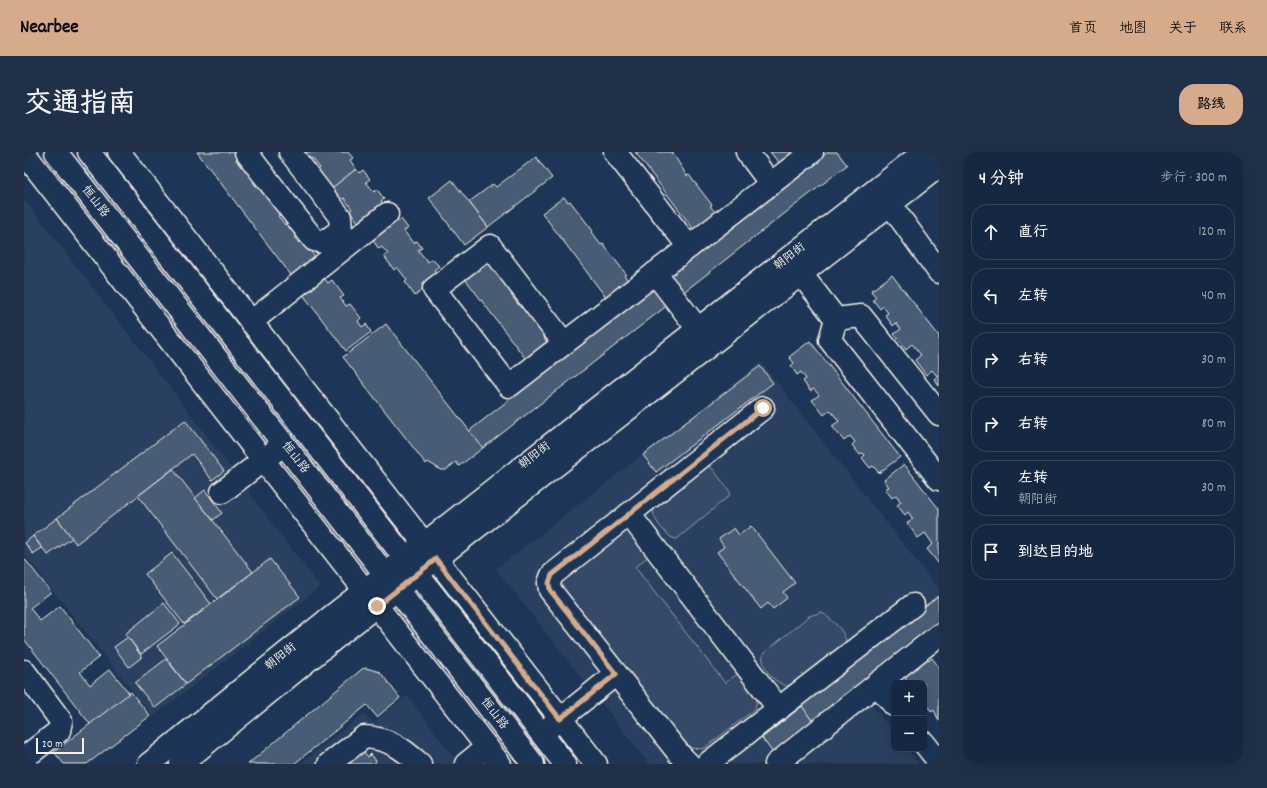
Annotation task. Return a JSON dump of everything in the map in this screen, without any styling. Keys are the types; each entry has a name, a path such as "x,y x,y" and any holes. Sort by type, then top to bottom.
{"street":[{"name":"恒山路","path":"56,152 533,764"},
{"path":"89,152 565,764"},
{"path":"246,152 314,240 324,242 341,230 340,217 290,152"},
{"path":"615,152 689,247"},
{"path":"747,152 771,184"},
{"path":"564,343 490,246 434,289 509,386 812,152"},
{"name":"朝阳街","path":"149,764 371,598 698,329 924,152"},
{"path":"24,153 494,756 466,764"},
{"path":"126,154 252,322 596,764"},
{"name":"朝阳街","path":"430,551 800,274 939,166"},
{"path":"890,204 939,272"},
{"path":"252,322 387,214"},
{"path":"655,273 698,329"},
{"path":"800,274 836,319"},
{"path":"836,319 861,316 939,414"},
{"path":"836,319 830,340 939,479"},
{"path":"689,764 680,755 550,590 549,583 552,575 763,408"},
{"path":"222,492 284,444"},
{"path":"629,514 779,709"},
{"name":"朝阳街","path":"181,764 371,598"},
{"path":"707,764 913,606"},
{"path":"776,764 939,635"},
{"path":"24,671 62,721 59,731 33,758"},
{"path":"542,734 616,674"},
{"path":"877,684 891,701"},
{"path":"329,764 364,737 379,738 405,752 420,764"},
{"path":"927,747 939,762"}],"shaded area":[{"path":"24,199 189,412 320,587 153,717 24,554"},
{"path":"761,362 939,590 939,627 860,689 891,729 891,752 909,752 919,764 649,764 496,569"},
{"path":"705,465 712,468 730,492 729,496 677,539 672,538 665,532 656,520 653,511 654,507"},
{"path":"622,528 628,529 650,555 635,567 725,683 740,672 758,695 755,709 703,749 691,748 675,733 563,588 560,581"},
{"path":"822,612 834,622 844,635 846,645 794,686 788,686 777,681 764,666 763,654 809,616"},
{"path":"407,695 459,764 300,764 364,713 373,723"}],"building":[{"path":"197,152 234,152 239,158 236,160 241,167 245,164 256,180 253,182 258,189 261,188 281,214 278,216 285,225 288,222 297,234 294,237 299,243 302,240 318,261 294,279"},
{"path":"302,152 348,152 353,158 350,160 356,169 331,189 317,171 320,168 312,158 309,160"},
{"path":"635,152 672,152 687,176 689,175 717,214 695,231"},
{"path":"770,152 794,152 779,163"},
{"path":"828,152 837,152 847,165 680,295 666,278"},
{"path":"536,157 552,178 488,227 469,202 493,184 496,187"},
{"path":"356,169 359,173 363,170 370,179 366,182 374,192 377,189 384,199 381,201 385,207 361,226 350,211 352,209 344,198 341,200 332,188"},
{"path":"452,180 488,227 464,245 429,198"},
{"path":"564,197 568,202 570,201 593,231 591,232 601,245 603,244 626,274 624,275 630,283 608,300 542,213"},
{"path":"393,216 397,222 401,219 408,228 404,231 413,243 417,241 422,248 418,250 428,262 432,259 439,266 434,270 439,277 415,296 405,282 407,280 397,267 394,270 384,256 388,254 382,247 379,249 369,235"},
{"path":"484,259 488,265 490,263 513,293 511,295 521,308 523,306 546,336 544,338 550,346 528,362 463,276"},
{"path":"323,269 328,276 325,279 328,283 332,280 344,296 340,298 346,306 350,304 361,318 358,321 362,327 366,324 371,332 346,351 298,288"},
{"path":"892,275 939,336 939,386 934,379 937,376 932,370 926,375 915,360 921,355 912,344 906,349 894,334 901,329 896,323 893,326 885,315 888,313 883,306 880,309 873,300 876,297 871,291"},
{"path":"655,286 669,304 483,448 469,431"},
{"path":"386,324 483,448 459,466 456,462 446,470 441,470 428,462 426,464 343,357"},
{"path":"810,341 900,457 879,473 873,466 870,468 862,458 865,455 863,453 860,455 852,445 855,442 850,436 844,441 832,426 839,421 830,410 824,415 812,400 819,395 814,389 810,391 803,381 806,379 801,372 797,375 791,366 794,363 789,357"},
{"path":"760,366 773,383 656,472 643,455"},
{"path":"185,420 224,471 212,480 192,454 76,544 57,518"},
{"path":"904,464 939,509 939,564 927,549 933,544 925,533 918,538 907,523 913,519 908,512 905,515 897,505 901,502 896,495 892,498 885,489 889,487 884,480"},
{"path":"173,469 253,572 217,599 138,496"},
{"path":"205,490 222,513 213,520 195,498"},
{"path":"57,518 72,538 48,555 33,536"},
{"path":"751,526 795,583 783,592 787,598 773,609 768,603 761,609 717,552 724,547 719,539 734,528 739,535"},
{"path":"33,536 42,548 33,554 25,543"},
{"path":"172,553 211,604 184,624 145,574"},
{"path":"24,558 51,592 30,608 40,621 60,606 99,657 80,672 90,685 110,669 136,702 116,718 126,731 107,746 24,639"},
{"path":"270,559 300,597 186,684 157,646"},
{"path":"938,596 939,623 813,722 800,704"},
{"path":"164,603 180,624 141,654 125,634"},
{"path":"128,637 142,657 129,667 114,647"},
{"path":"924,654 929,661 932,658 939,667 939,721 934,710 932,712 927,706 927,680 907,680 901,672"},
{"path":"166,659 186,684 155,708 135,683"},
{"path":"366,668 380,672 400,698 377,717 367,705 294,764 248,764 362,669"},
{"path":"131,692 150,716 87,764 64,764 54,752"},
{"path":"802,706 813,722 773,753 762,738"},
{"path":"362,750 368,757 371,754 376,761 374,764 344,764"}],"route":[{"path":"377,606 436,559 560,719 616,674 550,590 549,583 552,575 763,408"}]}
